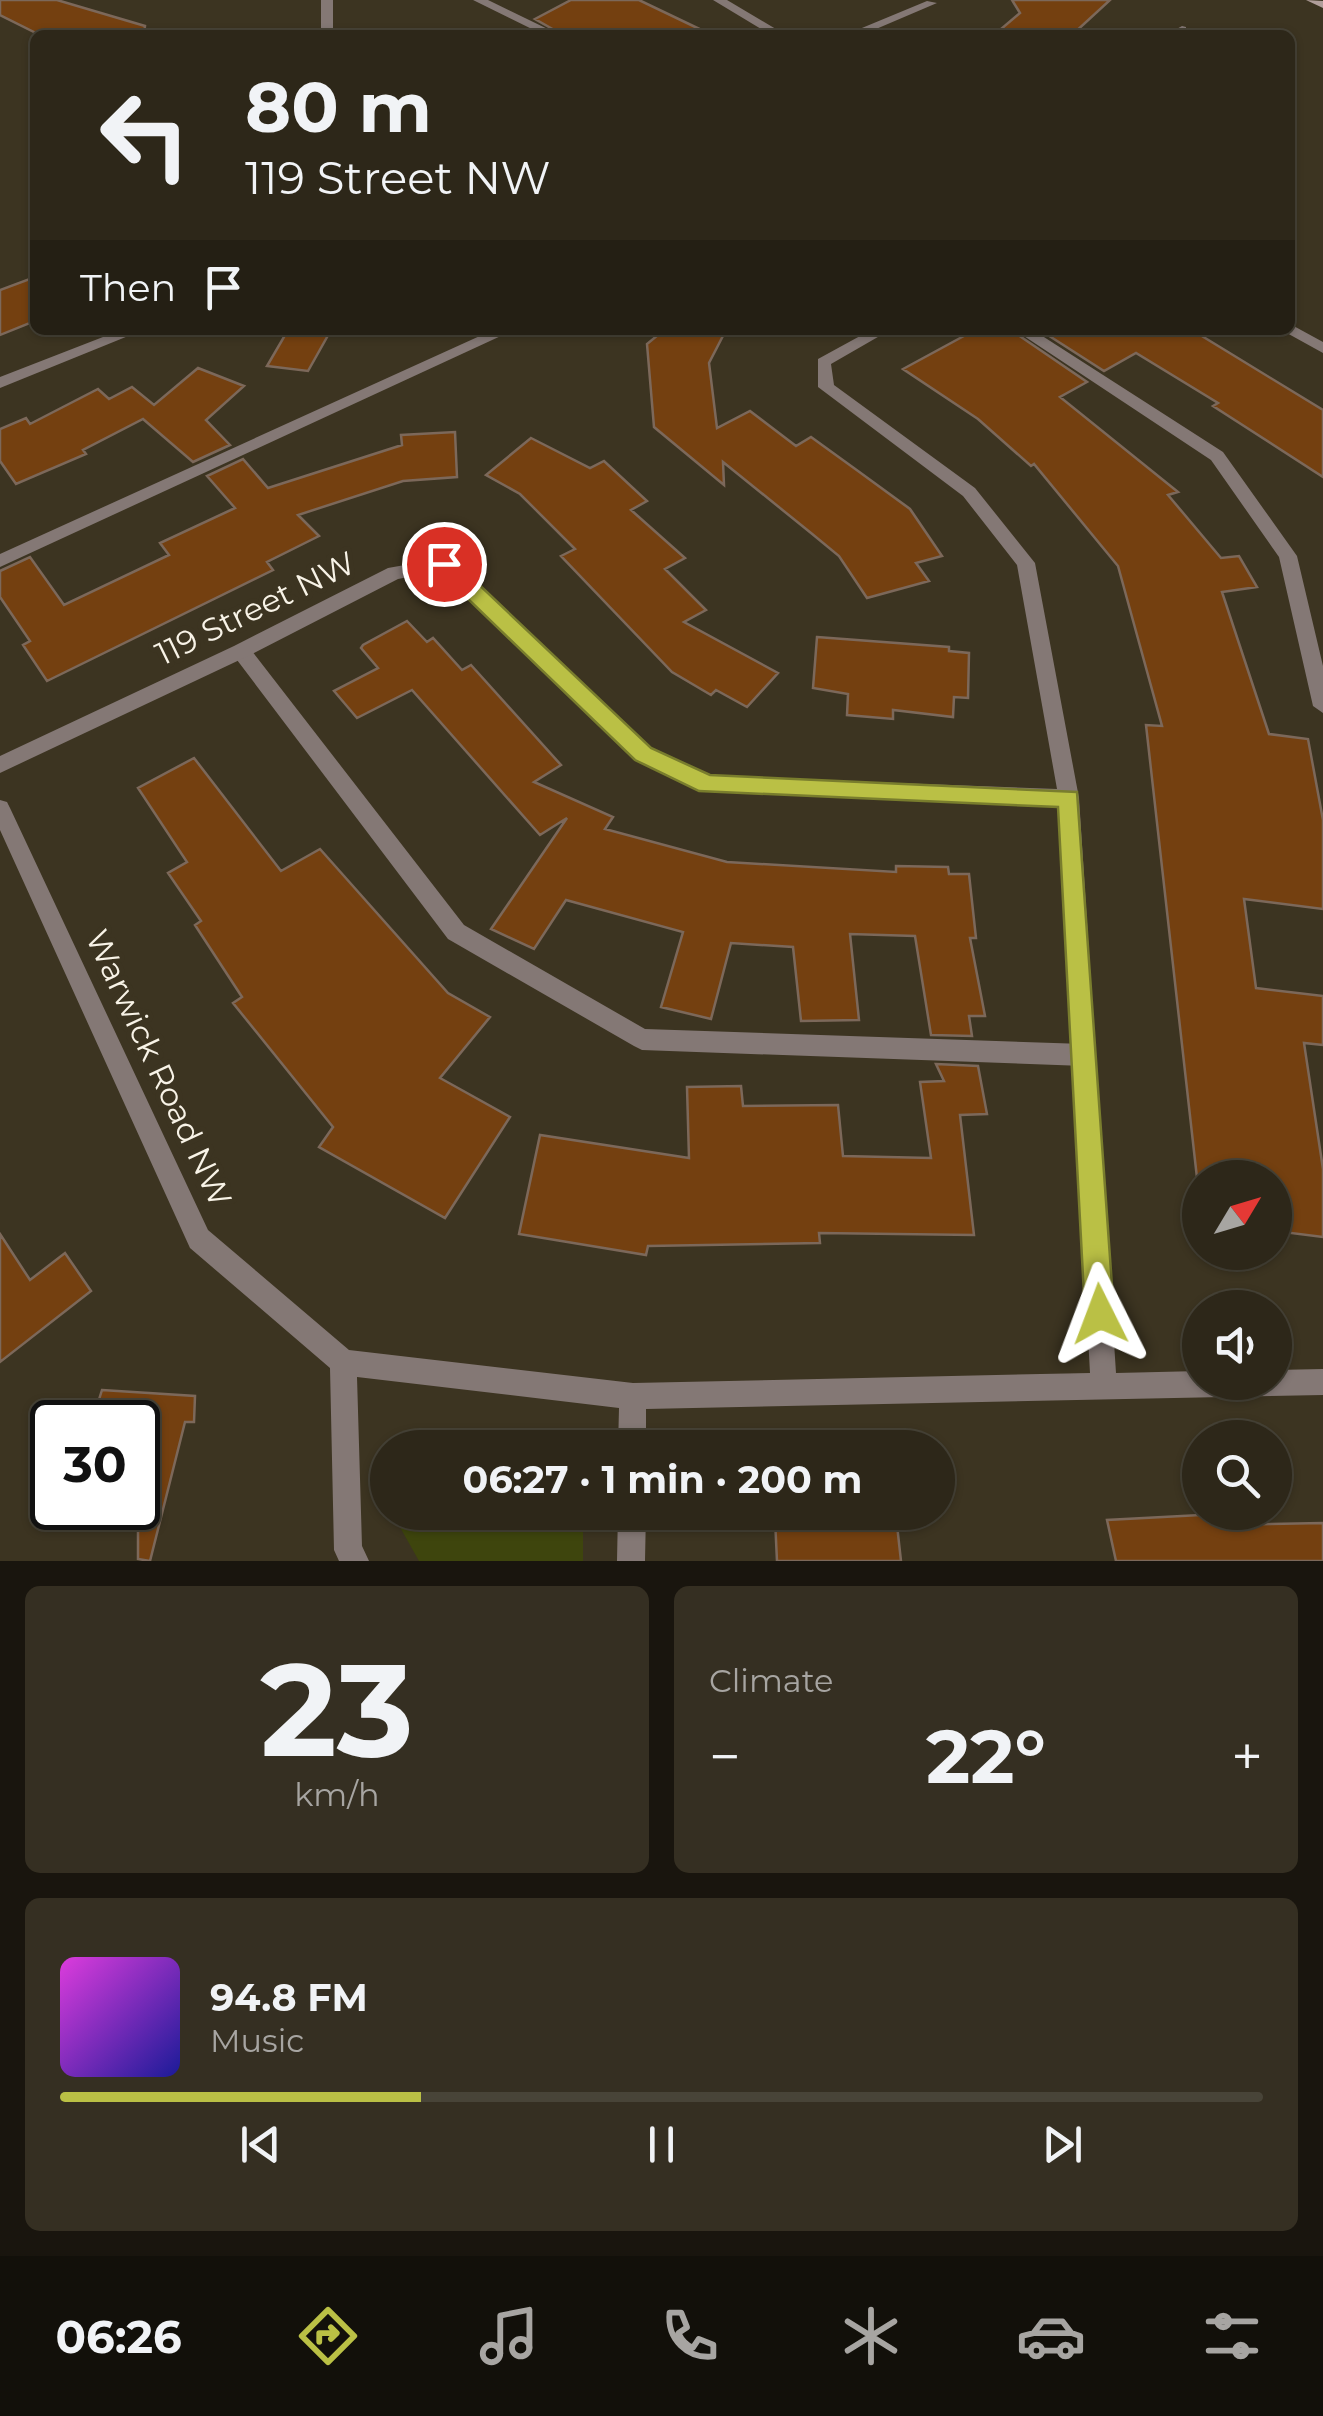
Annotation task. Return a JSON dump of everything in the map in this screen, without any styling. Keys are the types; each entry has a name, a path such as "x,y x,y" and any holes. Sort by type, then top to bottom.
{"main road":[{"path":"1312,0 1323,5"}],"street":[{"path":"327,0 327,30"},
{"path":"479,0 543,30"},
{"path":"719,0 771,30"},
{"path":"864,30 932,3"},
{"path":"1295,332 1323,348"},
{"path":"0,383 122,335"},
{"path":"0,562 495,335"},
{"path":"873,335 823,362 826,387 969,492 1026,563 1069,798 1104,1388"},
{"path":"1031,335 1216,456 1288,556 1323,706"},
{"name":"119 Street NW","path":"0,765 394,573 444,564 643,754 707,784 1069,798"},
{"path":"242,650 456,932 642,1039 1084,1055"},
{"name":"Warwick Road NW","path":"0,808 199,1239 343,1362"},
{"path":"355,1561 348,1550 343,1362 632,1396 1323,1382"},
{"path":"632,1396 632,1430"},
{"path":"631,1561 632,1530"}],"green space":[{"path":"402,1530 583,1530 583,1561 419,1561"}],"building":[{"path":"0,0 57,0 145,26 145,30 30,30 0,15"},
{"path":"571,0 639,0 702,30 554,30 535,19"},
{"path":"1012,0 1110,0 1077,30 1000,30 1020,13"},
{"path":"30,279 30,323 0,335 0,290"},
{"path":"285,335 328,335 308,371 267,366"},
{"path":"658,335 723,335 709,363 717,428 750,411 796,446 811,437 910,509 942,556 916,563 929,581 867,598 839,556 723,462 724,485 654,427 647,344"},
{"path":"966,335 1018,335 1087,382 1060,397 1178,492 1168,495 1221,558 1239,556 1257,587 1222,592 1269,734 1308,739 1323,820 1323,909 1244,899 1256,988 1323,996 1323,1045 1304,1043 1323,1169 1323,1237 1292,1233 1292,1160 1195,1160 1146,725 1162,726 1118,566 1034,464 1031,466 978,419 903,369"},
{"path":"1048,335 1200,335 1323,410 1323,477 1213,406 1218,403 1136,353 1104,371"},
{"path":"198,368 244,386 206,420 230,445 193,462 143,419 83,450 86,454 16,484 0,461 0,429 26,418 30,424 98,389 109,399 132,387 154,405"},
{"path":"455,432 457,477 403,481 298,515 319,536 267,562 273,570 47,681 23,645 30,641 0,597 0,571 30,557 64,605 169,555 160,543 235,508 207,476 243,459 268,488 402,445 401,435"},
{"path":"531,438 590,468 604,461 647,501 631,510 685,558 665,569 706,610 684,622 778,673 747,707 716,690 711,695 672,672 561,556 575,549 520,494 486,475"},
{"path":"407,621 427,642 433,638 462,670 471,665 561,765 534,782 613,817 605,829 727,862 896,872 896,866 948,867 949,874 969,874 976,938 970,938 985,1016 969,1016 972,1036 931,1035 915,936 850,934 859,1020 801,1021 793,947 731,943 711,1019 661,1007 683,932 566,900 534,949 491,929 567,818 540,835 412,690 357,718 334,691 378,668 361,648"},
{"path":"817,637 949,647 949,651 969,653 968,698 954,697 953,717 893,710 893,719 847,715 848,694 813,688"},
{"path":"194,758 281,871 320,849 448,993 490,1017 440,1078 510,1117 445,1218 319,1147 333,1127 233,1003 242,997 195,925 201,921 168,873 187,862 138,788"},
{"path":"936,1064 978,1066 987,1114 960,1115 974,1235 819,1233 820,1243 648,1246 646,1255 519,1234 540,1135 689,1158 687,1087 741,1086 743,1106 838,1105 843,1156 931,1158 920,1082 944,1081"},
{"path":"0,1234 30,1280 65,1253 91,1291 0,1362"},
{"path":"102,1390 195,1396 194,1422 185,1422 160,1521 160,1400 99,1400"},
{"path":"1182,1516 1182,1530 1292,1530 1292,1524 1323,1523 1323,1561 1116,1561 1107,1520"},
{"path":"138,1530 158,1530 150,1561 138,1559"},
{"path":"776,1530 898,1530 901,1561 777,1561"}],"route":[{"path":"444,564 643,754 707,784 1069,798 1100,1314"}]}
